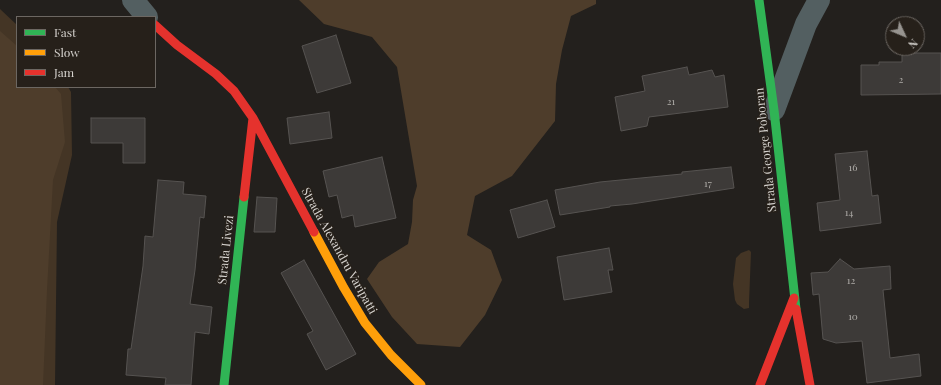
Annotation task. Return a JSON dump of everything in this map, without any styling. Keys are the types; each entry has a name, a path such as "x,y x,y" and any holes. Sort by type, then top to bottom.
{"street":[{"path":"133,0 145,16"},
{"name":"Strada George Poboran","path":"759,0 774,110 794,298 810,385"},
{"path":"774,110 806,24 819,0"},
{"name":"Strada Alexandru Varipatti","path":"156,26 177,45 216,74 234,91 253,118 344,288 365,323 391,356 421,385"},
{"name":"Strada Livezi","path":"224,385 253,118"},
{"path":"760,385 794,298"}],"shaded area":[{"path":"299,0 596,0 596,4 571,16 562,50 556,84 555,121 512,176 475,196 467,235 491,250 502,280 485,315 460,347 417,344 392,317 367,279 379,262 408,244 412,222 413,200 417,186 397,67 372,37 324,24"},
{"path":"0,9 16,24 16,88 69,88 71,92 72,155 57,222 55,385 0,385"},
{"path":"0,31 16,45 16,88 56,88 61,94 65,142 53,180 43,385 0,385"},
{"path":"749,250 751,252 749,308 744,309 737,304 735,300 733,284 736,258 741,253"}],"building":[{"path":"336,35 351,83 317,93 302,46"},
{"path":"925,53 941,53 941,94 861,95 861,65 879,65 879,62 902,62 902,56 925,56"},
{"path":"687,67 689,75 712,70 715,77 724,75 728,107 649,117 647,126 621,131 615,97 645,91 642,76"},
{"path":"329,112 332,138 290,144 287,118"},
{"path":"91,118 145,118 145,163 123,163 123,143 91,143"},
{"path":"867,151 872,196 878,195 881,223 820,231 817,203 840,200 835,154"},
{"path":"382,157 396,218 355,227 353,215 342,218 337,195 329,197 323,171"},
{"path":"731,167 734,188 610,206 560,215 555,190 600,182 682,174 682,172"},
{"path":"158,180 184,182 183,194 206,196 204,218 200,217 190,304 212,307 209,334 195,332 191,385 165,385 166,378 126,375 128,349 131,349 143,266 145,236 153,237"},
{"path":"257,197 277,198 275,232 254,232"},
{"path":"547,200 555,227 518,238 510,210"},
{"path":"609,248 613,270 608,270 612,292 564,300 557,257"},
{"path":"840,259 854,269 890,266 891,289 883,290 890,358 919,354 921,376 867,383 862,341 836,343 823,339 819,294 813,295 811,273 828,272"},
{"path":"304,260 356,354 326,370 307,334 313,331 281,273"}],"traffic: fast":[{"path":"759,0 774,110 796,309"},
{"path":"224,385 244,197"}],"traffic: slow":[{"path":"314,232 344,288 365,323 391,355 421,385"}],"traffic: jam":[{"path":"156,26 177,45 216,74 234,91 253,118 314,232"},
{"path":"244,197 253,118"},
{"path":"760,385 794,298"},
{"path":"796,309 810,385"}]}
